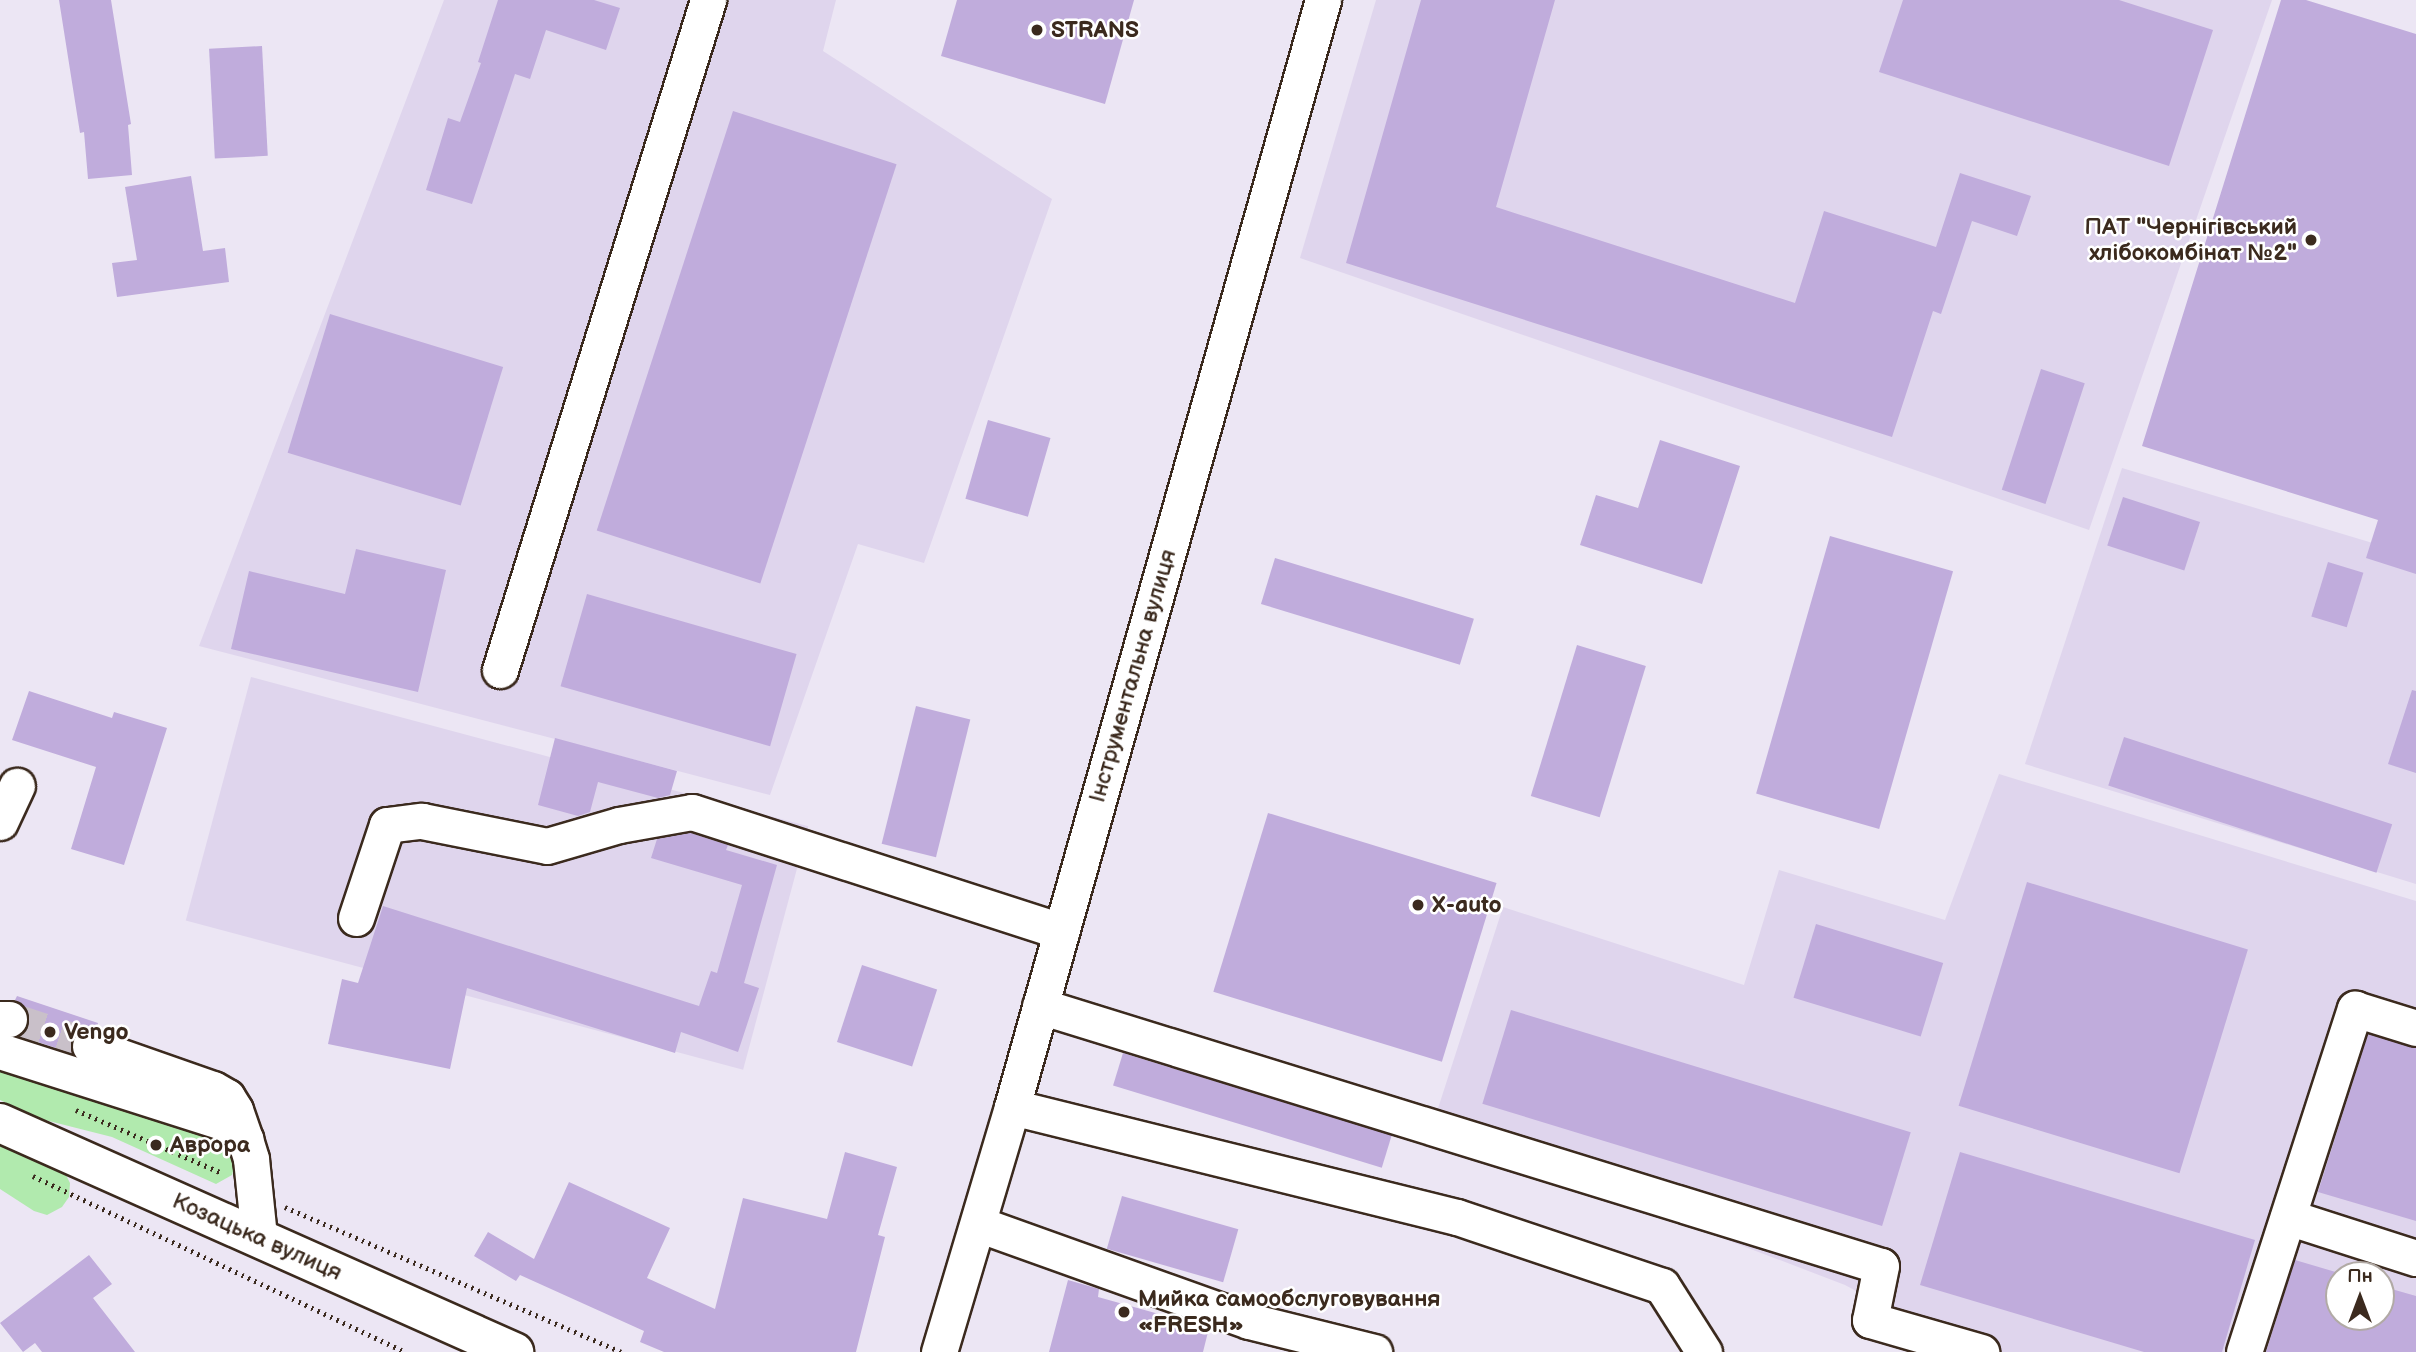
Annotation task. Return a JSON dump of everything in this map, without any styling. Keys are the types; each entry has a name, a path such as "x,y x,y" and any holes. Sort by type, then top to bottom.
{"main road":[{"name":"Козацька вулиця","path":"0,1123 513,1352"}],"street":[{"path":"500,670 708,0"},
{"name":"Інструментальна вулиця","path":"939,1352 1012,1107 1323,0"},
{"path":"0,822 17,786"},
{"path":"356,918 387,825 422,821 547,846 619,825 692,812 1061,931"},
{"path":"1040,1006 1881,1266 1870,1320 1981,1352"},
{"path":"2244,1352 2355,1009 2416,1028"},
{"path":"3,1030 222,1122 245,1139"},
{"path":"90,1046 213,1089 227,1097 235,1110 251,1159 259,1237"},
{"path":"1012,1107 1457,1217 1662,1286 1704,1352"},
{"path":"2288,1217 2416,1258"},
{"path":"978,1224 1249,1321 1374,1352"}],"path":[{"path":"63,1105 252,1185 276,1203 621,1352"},
{"path":"23,1172 406,1352"}],"shaded area":[{"path":"444,0 836,0 823,51 1052,199 924,563 858,544 770,795 199,646"},
{"path":"1376,0 2272,0 2089,530 1300,258"},
{"path":"2122,468 2416,556 2416,884 2025,764"},
{"path":"251,677 808,826 743,1070 186,920"},
{"path":"1999,774 2416,901 2416,1352 1997,1352 1892,1310 1845,1285 1432,1127 1503,907 1744,985 1779,870 1945,920"}],"green space":[{"path":"0,1063 230,1143 235,1164 232,1175 216,1184 112,1137 41,1119 0,1100"},
{"path":"0,1143 64,1171 70,1183 69,1197 62,1207 47,1215 34,1211 0,1189"}],"building":[{"path":"59,0 111,0 131,124 128,125 132,175 88,179 84,132 80,133"},
{"path":"498,0 594,0 620,8 606,50 546,30 530,79 515,74 472,204 426,190 448,118 460,122 481,63 478,62"},
{"name":"STRANS","path":"957,0 1134,0 1105,104 941,56"},
{"path":"1421,0 1555,0 1496,207 1795,303 1824,211 1936,247 1960,173 2031,196 2017,236 1972,221 1941,314 1933,311 1892,437 1346,263"},
{"path":"1903,0 2119,0 2213,30 2169,166 1879,72"},
{"name":"ПАТ \"Чернігівський хлібокомбінат №2\"","path":"2281,0 2306,0 2416,34 2416,574 2366,558 2378,520 2142,446"},
{"path":"262,46 268,156 215,159 209,49"},
{"path":"733,111 897,164 760,584 597,530"},
{"path":"191,176 203,251 225,248 229,282 117,297 112,263 137,260 125,187"},
{"path":"330,314 503,367 461,506 288,453"},
{"path":"2041,369 2085,383 2046,504 2002,490"},
{"path":"988,420 1050,438 1028,517 965,499"},
{"path":"1660,440 1740,466 1702,584 1580,545 1596,495 1638,508"},
{"path":"2123,497 2200,522 2184,571 2107,546"},
{"path":"1830,536 1953,571 1879,829 1756,794"},
{"path":"356,549 446,570 418,692 231,649 249,571 345,594"},
{"path":"1275,558 1474,619 1460,665 1261,604"},
{"path":"2328,562 2363,573 2347,627 2311,617"},
{"path":"587,594 797,654 770,746 561,686"},
{"path":"1577,645 1646,666 1600,817 1531,796"},
{"path":"2412,690 2416,691 2416,773 2388,764"},
{"path":"29,691 112,718 114,712 167,728 124,865 71,849 96,767 12,740"},
{"path":"916,706 970,720 936,857 882,844"},
{"path":"2124,737 2392,824 2376,873 2108,786"},
{"path":"555,738 677,771 670,795 658,798 598,782 590,812 578,816 538,805"},
{"path":"1268,813 1497,883 1442,1062 1213,992"},
{"path":"691,833 728,845 726,850 777,865 744,983 759,988 738,1052 681,1032 675,1053 467,988 450,1069 328,1044 342,979 358,983 383,906 699,1006 711,971 717,973 742,885 651,858 657,839"},
{"path":"2027,882 2248,950 2179,1173 1959,1106"},
{"path":"1816,924 1943,963 1921,1037 1793,998"},
{"path":"862,965 937,989 912,1066 837,1042"},
{"path":"17,996 98,1023 97,1027 86,1026 76,1031 71,1040 72,1053 19,1036 27,1028 29,1018 26,1008 15,1000"},
{"path":"1511,1010 1911,1132 1882,1226 1482,1104"},
{"path":"2368,1034 2416,1048 2416,1221 2318,1192"},
{"path":"1123,1053 1392,1135 1382,1168 1113,1086"},
{"path":"845,1152 897,1167 878,1235 885,1237 856,1352 664,1352 640,1342 644,1331 520,1275 516,1281 474,1256 488,1232 534,1259 569,1182 670,1228 647,1278 715,1309 743,1198 827,1219"},
{"path":"1960,1152 2255,1240 2222,1352 2144,1352 1920,1285"},
{"path":"1122,1196 1238,1229 1223,1282 1107,1249"},
{"path":"89,1255 112,1284 93,1298 135,1352 42,1352 35,1343 23,1352 0,1323"},
{"path":"2295,1260 2325,1269 2325,1331 2395,1331 2395,1290 2416,1296 2416,1352 2266,1352"},
{"name":"Мийка самообслуговування «FRESH»","path":"1068,1280 1099,1289 1098,1297 1209,1328 1203,1352 1049,1352"}],"tunnel":[{"path":"9,1019 90,1046"}],"place":[{"name":"STRANS","path":"1037,30"},
{"name":"ПАТ \"Чернігівський хлібокомбінат №2\"","path":"2311,240"},
{"name":"X-auto","path":"1418,905"},
{"name":"Vengo","path":"50,1032"},
{"name":"Аврора","path":"156,1145"},
{"name":"Мийка самообслуговування «FRESH»","path":"1124,1312"}]}
